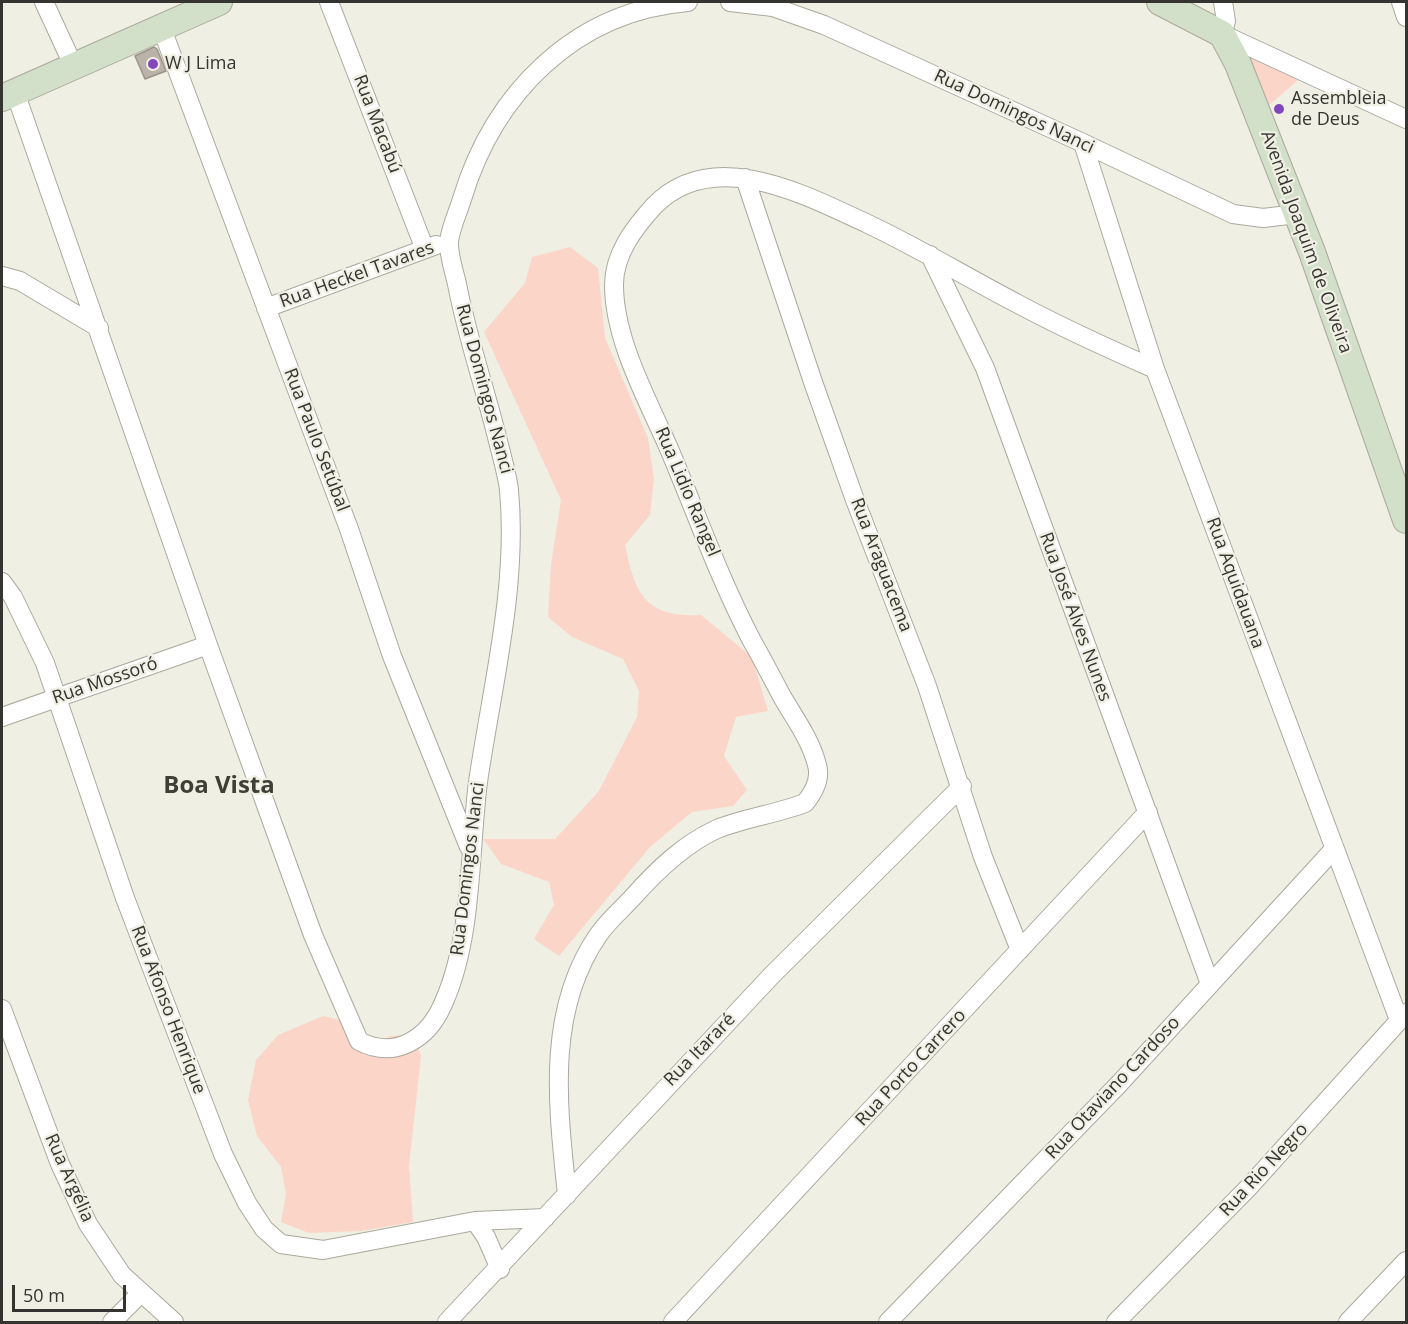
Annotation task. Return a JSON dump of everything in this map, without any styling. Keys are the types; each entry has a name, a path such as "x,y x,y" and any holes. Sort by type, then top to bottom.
{"main road":[{"path":"1160,2 1222,34"},
{"path":"8,95 162,28 213,3"},
{"name":"Avenida Joaquim de Oliveira","path":"1222,34 1242,74 1297,214 1407,520"}],"street":[{"path":"44,2 75,67"},
{"name":"Rua Macabú","path":"329,2 424,247"},
{"name":"Rua Domingos Nanci","path":"8,95 99,328 208,645 313,934 359,1041 373,1048 394,1049 410,1044 423,1034 443,1005 459,957 512,540 508,485 461,303 449,242 468,179 487,137 511,100 546,62 573,39 623,16 667,3 688,2"},
{"name":"Rua Domingos Nanci","path":"730,2 773,7 824,25 1083,142 1233,214 1263,218 1297,214"},
{"path":"1223,2 1226,21 1222,34 1407,119"},
{"path":"1401,2 1407,17"},
{"name":"Rua Paulo Setúbal","path":"162,28 349,529 392,656 471,851"},
{"name":"Rua Aquidauana","path":"1083,142 1155,369 1334,849 1403,1016"},
{"name":"Rua Lidio Rangel","path":"567,1195 558,1084 561,1043 568,998 583,963 600,934 655,873 690,844 718,829 805,803 814,793 818,767 806,736 737,611 629,354 615,297 616,268 626,240 663,197 681,185 704,178 745,178 798,192 930,255 1075,333 1155,369"},
{"name":"Rua Araguacema","path":"745,178 855,500 927,686 962,786 983,857 1020,950"},
{"name":"Rua Heckel Tavares","path":"266,308 424,247 449,242"},
{"name":"Rua José Alves Nunes","path":"930,255 985,368 1210,984"},
{"path":"2,276 20,281 99,328"},
{"name":"Rua Afonso Henrique","path":"2,582 26,623 45,663 125,898 223,1154 247,1203 264,1229 281,1244 322,1250 475,1221 545,1218"},
{"name":"Rua Mossoró","path":"2,717 208,645"},
{"name":"Rua Itararé","path":"447,1323 500,1269 780,967 962,786"},
{"name":"Rua Porto Carrero","path":"673,1323 1148,812"},
{"name":"Rua Otaviano Cardoso","path":"888,1323 1118,1085 1334,849"},
{"name":"Rua Argélia","path":"2,1009 60,1164 88,1224 122,1275 174,1323"},
{"name":"Rua Rio Negro","path":"1116,1323 1248,1188 1403,1016"},
{"path":"475,1221 486,1237 500,1269"},
{"path":"1348,1323 1407,1262"},
{"path":"112,1323 141,1293"}],"shaded area":[{"path":"1245,48 1305,74 1267,107"},
{"path":"570,247 598,268 605,338 648,438 654,479 650,515 625,545 633,577 646,600 655,607 682,615 701,615 752,657 768,711 736,717 724,756 747,790 733,806 692,812 650,847 559,956 534,939 554,905 549,882 501,864 483,839 555,839 599,791 637,717 639,691 623,659 572,637 548,617 551,565 561,500 484,332 525,283 532,257"},
{"path":"323,1016 349,1022 382,1044 389,1036 414,1035 421,1056 409,1166 413,1222 361,1231 309,1233 281,1222 286,1194 281,1167 257,1136 248,1100 256,1060 278,1035"}],"building":[{"name":"W J Lima","path":"154,47 166,71 145,79 135,56"}],"place":[{"name":"W J Lima","path":"153,64"},
{"name":"Assembleia de Deus","path":"1279,109"}],"district":[{"name":"Boa Vista","path":"219,786"}]}
